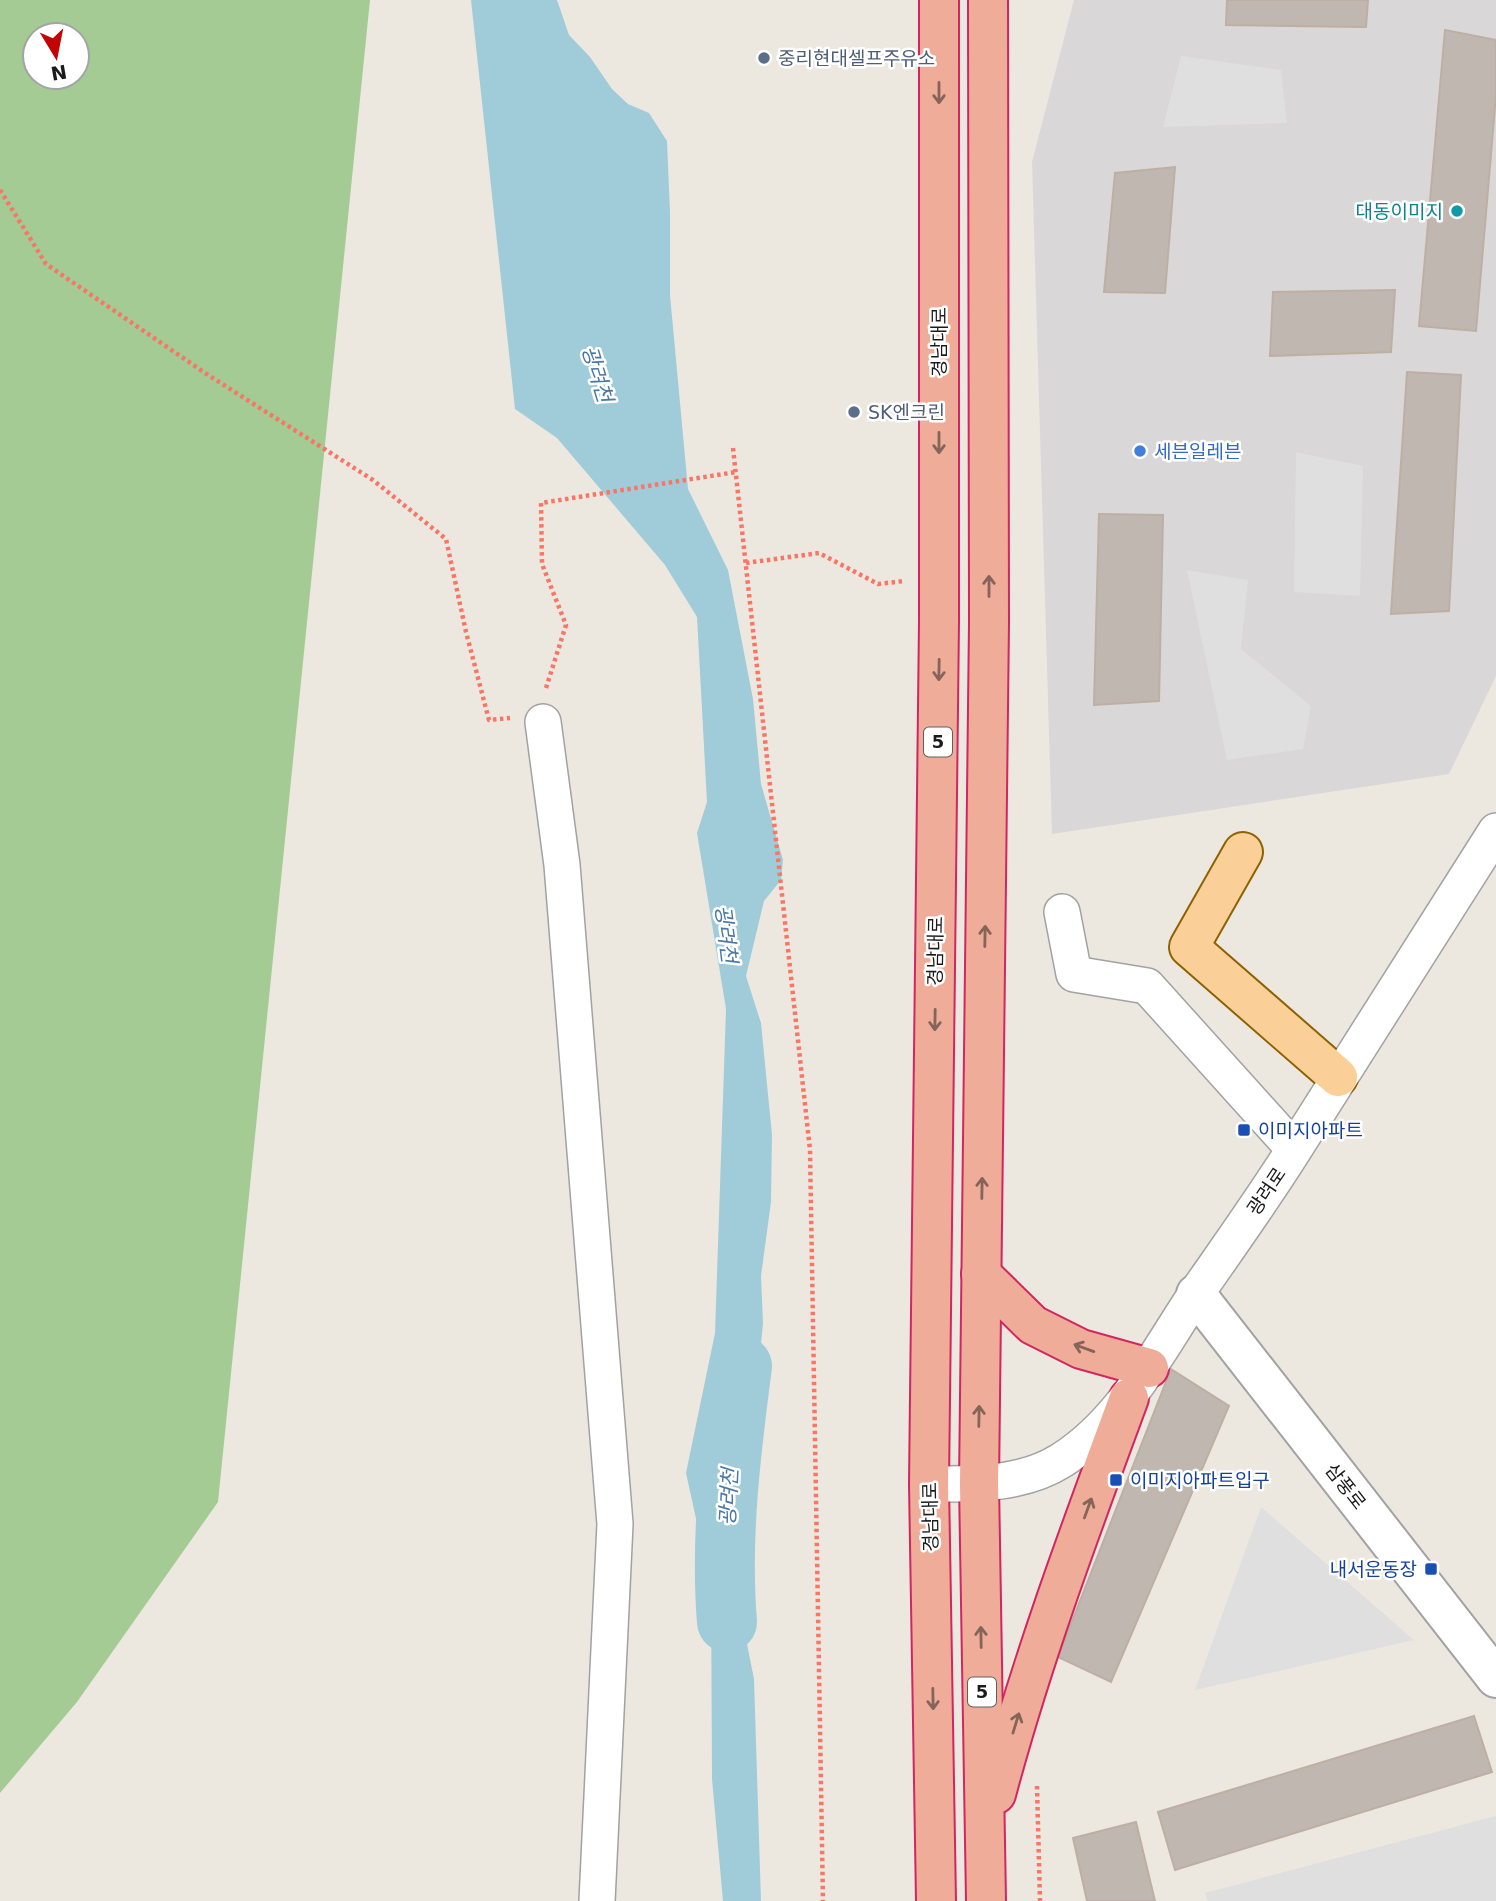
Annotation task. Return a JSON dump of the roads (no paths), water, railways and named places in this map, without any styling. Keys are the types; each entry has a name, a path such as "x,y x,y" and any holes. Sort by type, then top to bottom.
{"highway":[{"name":"경남대로","path":"936,1901 929,1484 940,576 939,0"},
{"name":"5","path":"986,1901 979,1484 989,622 988,0"},
{"path":"981,1274 1033,1325 1139,1383 1079,1533 1019,1711 985,1836"}],"main road":[{"path":"1243,852 1189,947 1338,1077"}],"street":[{"path":"534,720 562,865 615,1524 597,1901"},
{"name":"광려로","path":"929,1484 979,1484 1019,1478 1062,1461 1091,1436 1139,1383 1294,1150 1496,831"},
{"path":"1062,912 1074,974 1147,986 1294,1150"},
{"name":"삼풍로","path":"1196,1294 1496,1678"}],"water":[{"path":"471,0 557,0 569,35 590,57 612,89 628,104 649,113 667,141 670,295 688,489 728,570 753,699 761,784 783,860 781,880 764,901 746,976 761,1023 772,1135 771,1202 761,1276 763,1323 760,1354 717,1494 754,1679 761,1901 723,1901 712,1779 711,1587 686,1473 715,1333 726,1009 697,833 707,802 697,617 665,565 557,438 515,409"}],"waterway":[{"name":"광려천","path":"727,1622 726,1526 742,1366"}],"place":[{"name":"중리현대셀프주유소","path":"764,58"},
{"name":"대동이미지","path":"1457,211"},
{"name":"SK엔크린","path":"854,412"},
{"name":"세븐일레븐","path":"1140,451"},
{"name":"이미지아파트","path":"1244,1130"},
{"name":"이미지아파트입구","path":"1116,1480"},
{"name":"내서운동장","path":"1431,1569"}]}
